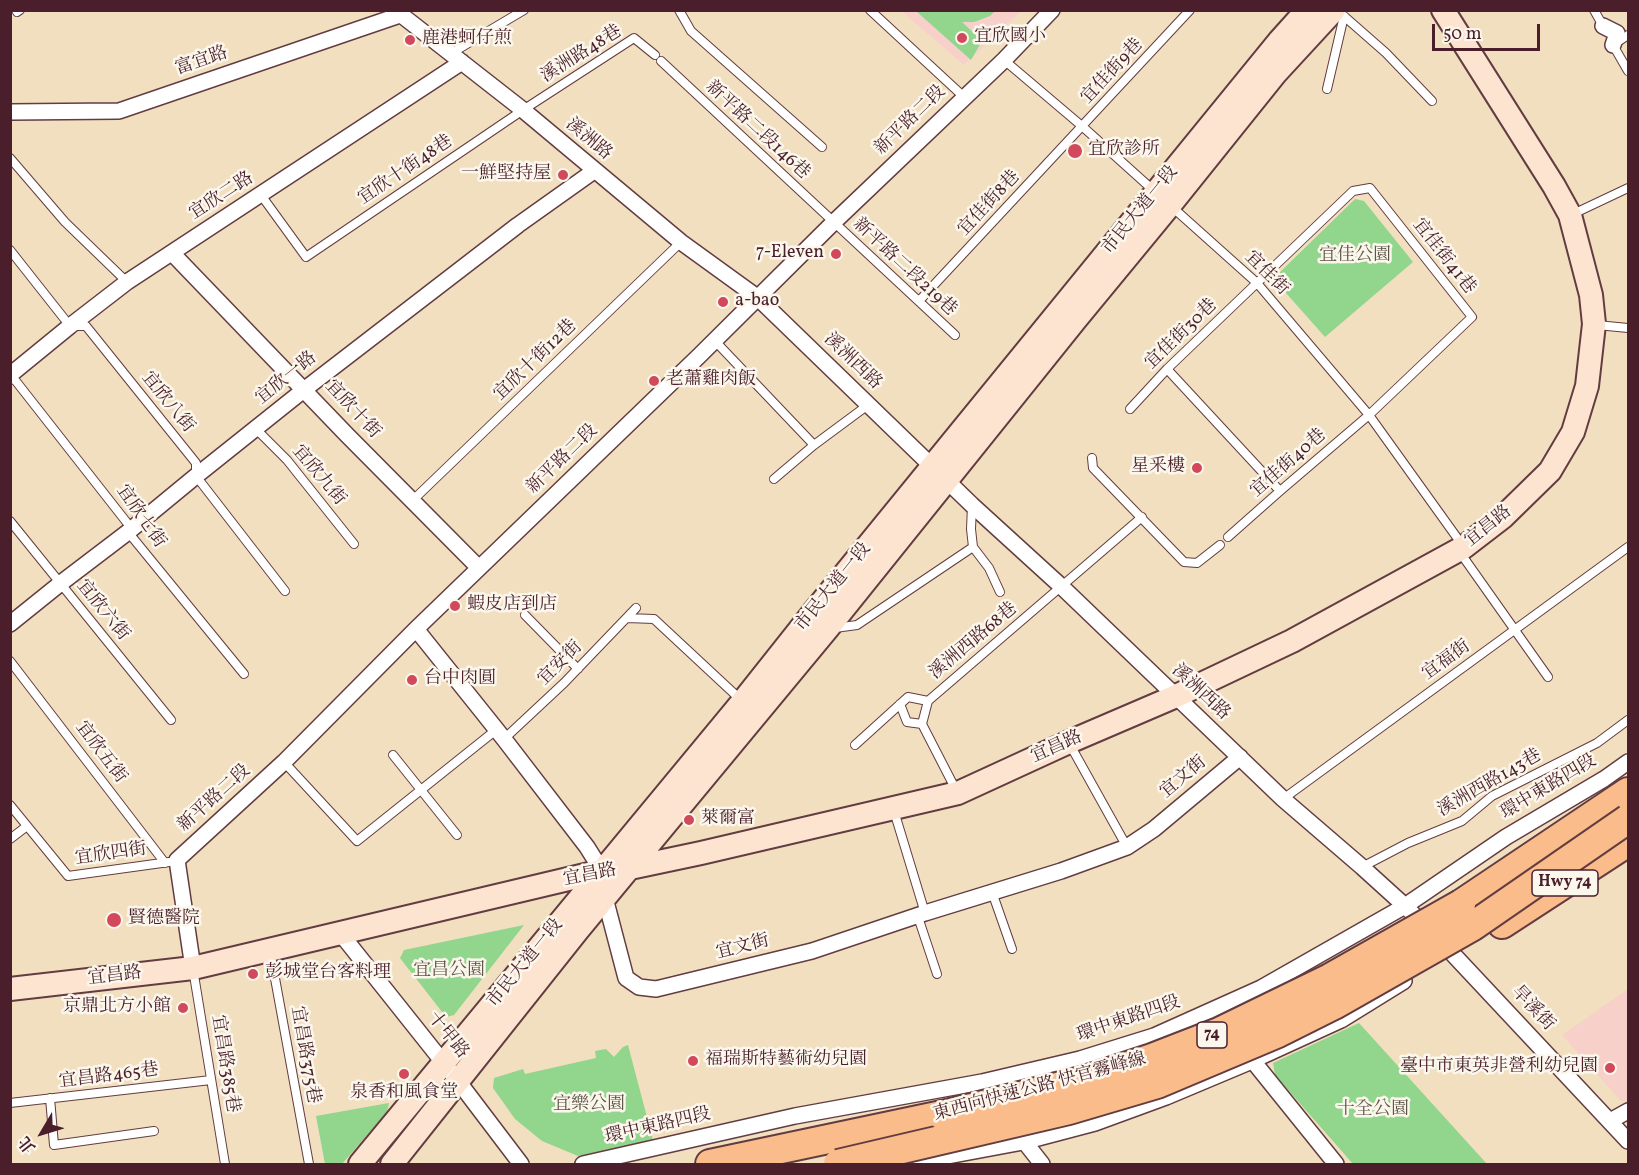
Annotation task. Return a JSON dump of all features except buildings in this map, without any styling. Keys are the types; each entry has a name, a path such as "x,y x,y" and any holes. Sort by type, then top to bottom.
{"highway":[{"name":"東西向快速公路 快官霧峰線","path":"710,1164 942,1115 1074,1082 1152,1058 1219,1032 1330,978 1461,904 1629,792"},
{"name":"東西向快速公路 快官霧峰線","path":"838,1164 1069,1110 1157,1084 1278,1033 1334,1005 1473,926 1629,819"},
{"name":"Hwy 74","path":"1502,924 1629,842"}],"street":[{"name":"新平路二段","path":"193,968 171,861 284,762 416,629 1004,60 1052,10"},
{"name":"市民大道一段","path":"392,1164 630,868 820,621 940,474 1076,319 1280,40 1307,10"},
{"name":"宜昌路","path":"10,989 193,968 602,872 630,868 958,793 1174,697 1292,641 1461,549 1503,517 1550,471 1574,432 1587,386 1594,324 1591,295 1570,215 1443,10"},
{"name":"市民大道一段","path":"1163,199 1275,74 1338,12"},
{"name":"溪洲路","path":"397,13 522,110 681,242 757,297"},
{"name":"富宜路","path":"10,112 118,111 397,13"},
{"path":"1603,27 1617,33 1613,45"},
{"name":"宜欣二路","path":"10,377 127,282 261,195 456,58"},
{"name":"宜欣一路","path":"10,624 305,389 518,225 594,171"},
{"name":"宜欣十街","path":"172,253 479,568"},
{"name":"溪洲西路","path":"757,297 972,505 1062,587 1174,697 1283,799 1405,906"},
{"name":"市民大道一段","path":"360,1164 742,701 820,621"},
{"name":"宜文街","path":"416,629 587,847 602,872 605,898 626,978 639,987 656,989 812,951 1061,871 1127,847 1154,829 1240,757"},
{"name":"環中東路四段","path":"583,1164 795,1116 982,1082 1080,1059 1154,1036 1261,988 1405,906 1506,837 1629,762"},
{"path":"1502,924 1544,886 1629,829"},
{"path":"905,1164 1023,1142 1095,1123 1166,1097 1253,1060 1341,1020 1502,924 1547,907 1629,855"},
{"name":"旱溪街","path":"1405,906 1452,952 1629,1141"},
{"name":"十甲路","path":"341,934 521,1164"},
{"path":"1253,1060 1335,1164"},
{"path":"982,1082 1023,1142 1042,1164"},
{"path":"1610,1121 1629,1111"}],"lane":[{"name":"宜欣二路","path":"456,58 524,10"},
{"path":"679,10 691,31 822,147"},
{"path":"870,10 964,97"},
{"name":"宜佳街9巷","path":"1083,127 1190,10"},
{"path":"1594,10 1603,27"},
{"path":"1327,89 1338,12"},
{"path":"1338,12 1386,53 1432,101"},
{"path":"1629,35 1613,45 1629,71"},
{"name":"溪洲路48巷","path":"522,110 634,38 658,58"},
{"name":"新平路二段146巷","path":"658,58 833,223"},
{"name":"宜佳街","path":"1004,60 1083,127 1257,283 1369,415 1548,677"},
{"name":"宜欣十街48巷","path":"261,195 306,257 522,110"},
{"name":"宜佳街8巷","path":"919,302 1083,127"},
{"path":"10,158 65,222 127,282"},
{"name":"宜佳街30巷","path":"1130,409 1167,369 1353,191 1370,188"},
{"name":"宜佳街41巷","path":"1369,415 1472,317 1370,188"},
{"path":"1570,215 1629,188"},
{"name":"新平路二段219巷","path":"833,223 955,335"},
{"name":"宜欣十街12巷","path":"412,501 681,242"},
{"name":"宜欣八街","path":"10,250 70,326 86,326 196,463 196,476 285,591"},
{"path":"1594,324 1629,328"},
{"path":"715,341 814,445"},
{"path":"1167,369 1280,491"},
{"name":"宜欣七街","path":"10,377 15,380 128,524 128,532 244,674"},
{"path":"774,479 814,445 868,405"},
{"name":"宜佳街40巷","path":"1228,537 1369,415"},
{"name":"宜欣九街","path":"256,429 287,460 354,544"},
{"path":"1092,458 1094,468 1184,562 1197,563 1220,545"},
{"path":"972,505 973,547 989,568 1000,592"},
{"name":"溪洲西路68巷","path":"922,724 928,701 1142,517"},
{"name":"宜欣六街","path":"10,521 171,720"},
{"path":"820,621 857,625 973,547"},
{"name":"宜福街","path":"1283,799 1629,547"},
{"name":"宜安街","path":"284,762 357,841 421,790 500,735 578,669 636,608"},
{"path":"525,615 578,669"},
{"path":"627,618 654,619 742,701"},
{"name":"宜欣五街","path":"10,661 171,861"},
{"path":"855,745 908,698 928,701"},
{"path":"900,704 907,722 922,724 958,793"},
{"name":"溪洲西路143巷","path":"1362,867 1408,843 1462,821 1492,796 1598,743 1629,720"},
{"path":"1069,742 1127,847"},
{"path":"393,755 457,835"},
{"name":"宜欣四街","path":"10,805 68,876 171,861"},
{"path":"894,809 937,974"},
{"path":"10,839 27,826"},
{"path":"992,892 1012,949"},
{"name":"宜昌路375巷","path":"269,950 309,1164"},
{"name":"宜昌路385巷","path":"193,968 225,1164"},
{"name":"宜昌路465巷","path":"10,1103 211,1080"},
{"path":"50,1098 54,1145 154,1131"}],"shaded area":[{"name":"宜欣國小","path":"901,11 1021,11 964,65"},
{"name":"臺中市東英非營利幼兒園","path":"1628,989 1628,1102 1621,1101 1562,1035"}],"green space":[{"path":"916,11 995,11 990,16 974,22 962,22 982,41 971,60"},
{"name":"宜佳公園","path":"1355,199 1364,201 1413,262 1325,337 1278,284 1276,276"},
{"name":"宜昌公園","path":"524,925 454,1015 446,1017 400,958 404,950"},
{"name":"十全公園","path":"1359,1023 1487,1164 1353,1164 1275,1075 1273,1063"},
{"name":"宜樂公園","path":"628,1045 653,1140 578,1156 542,1141 515,1119 493,1088 494,1078 523,1069 525,1074 596,1058 595,1051 606,1049 614,1057"},
{"path":"389,1103 387,1112 342,1164 325,1164 316,1116"}],"place":[{"name":"宜欣國小","path":"962,38"},
{"name":"鹿港蚵仔煎","path":"410,40"},
{"name":"宜欣診所","path":"1075,151"},
{"name":"一鮮堅持屋","path":"563,175"},
{"name":"7-Eleven","path":"836,254"},
{"name":"a-bao","path":"723,302"},
{"name":"老蕭雞肉飯","path":"654,381"},
{"name":"星釆樓","path":"1197,468"},
{"name":"蝦皮店到店","path":"455,606"},
{"name":"台中肉圓","path":"412,680"},
{"name":"萊爾富","path":"689,820"},
{"name":"賢德醫院","path":"114,920"},
{"name":"彭城堂台客料理","path":"253,974"},
{"name":"京鼎北方小館","path":"183,1008"},
{"name":"福瑞斯特藝術幼兒園","path":"693,1061"},
{"name":"臺中市東英非營利幼兒園","path":"1610,1068"},
{"name":"泉香和風食堂","path":"404,1074"}]}
